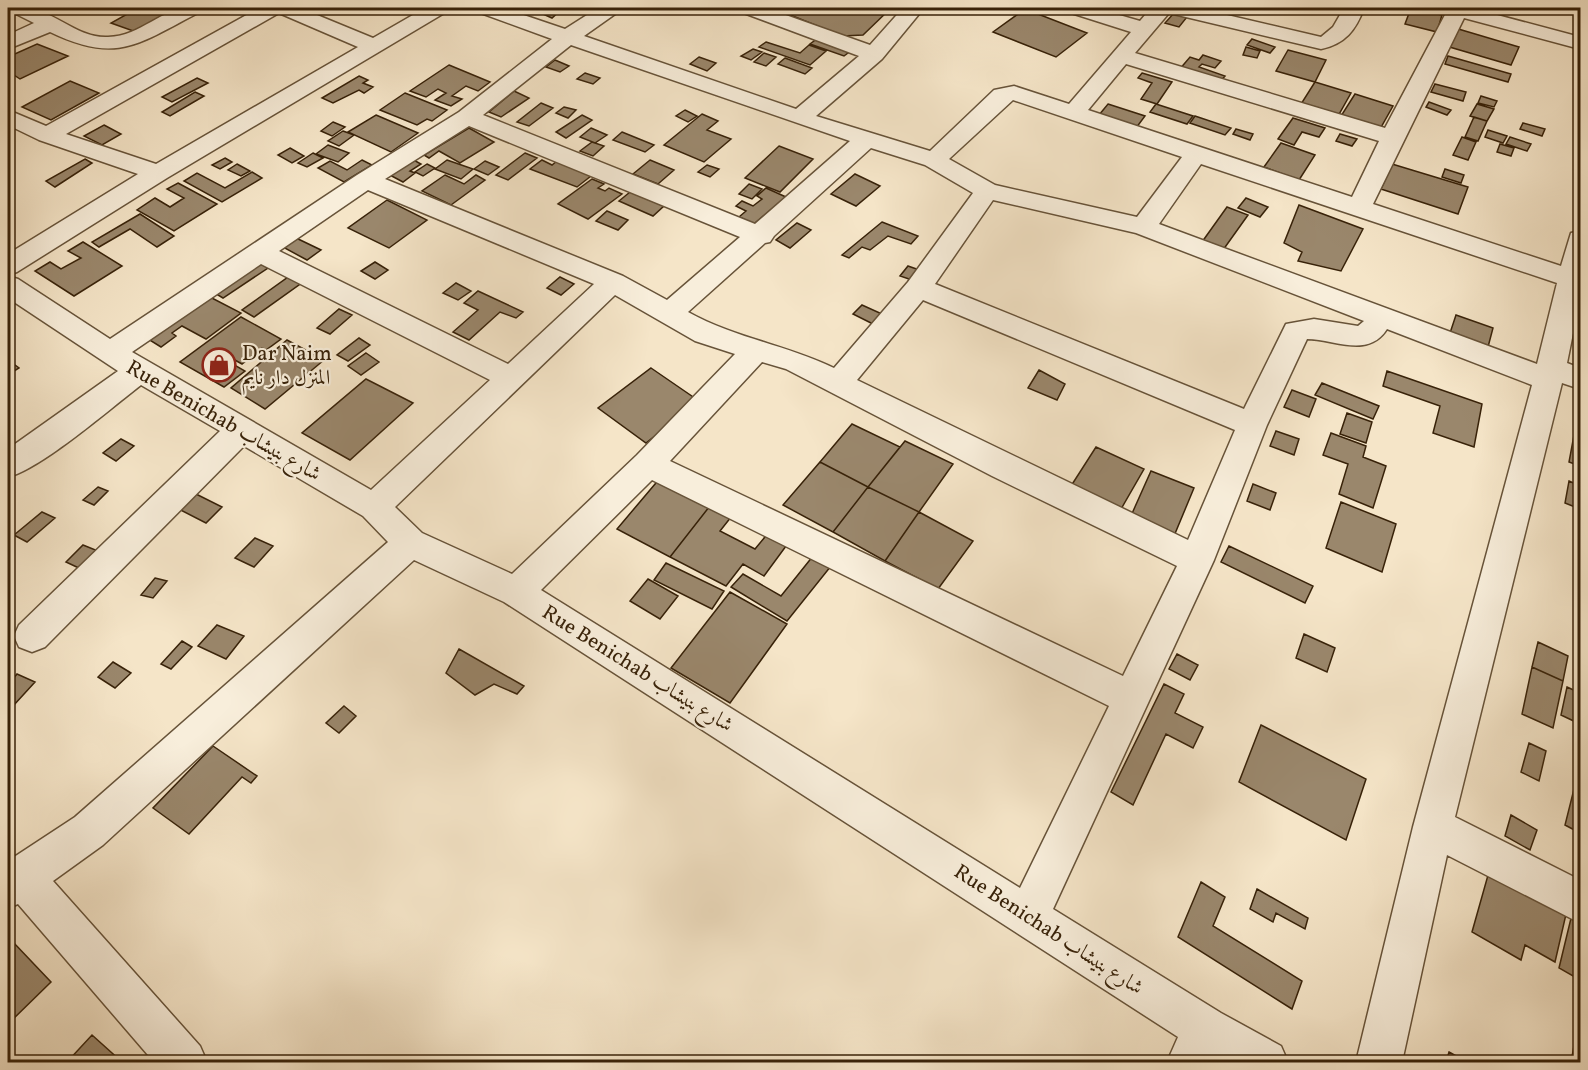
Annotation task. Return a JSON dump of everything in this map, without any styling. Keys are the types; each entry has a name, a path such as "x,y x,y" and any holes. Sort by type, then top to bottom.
{"street":[{"path":"19,8 93,41 107,44 136,37 193,8"},
{"path":"47,135 273,8"},
{"path":"284,8 374,46"},
{"path":"8,266 159,173 439,8"},
{"path":"485,8 799,118 934,160 987,191 1143,227 1382,315 1560,375"},
{"path":"8,465 62,429 124,362 259,252 366,180 467,117 569,36 611,8"},
{"path":"748,8 874,54"},
{"path":"799,118 874,54 914,8"},
{"path":"1075,8 1144,29"},
{"path":"1073,113 1162,8"},
{"path":"1173,8 1321,43 1334,40 1339,35 1354,8"},
{"path":"1359,208 1456,8 1581,43"},
{"path":"8,43 52,23"},
{"path":"1121,56 1392,138"},
{"path":"934,160 1002,95 1019,94 1572,279"},
{"path":"8,117 47,135 159,173"},
{"path":"467,117 761,236"},
{"path":"668,315 761,236 866,140"},
{"path":"1143,227 1197,153"},
{"path":"366,180 613,282 705,334 796,363 1003,467 1197,560"},
{"path":"838,383 918,288 987,191"},
{"path":"1379,1062 1433,827 1560,375 1572,279 1581,239"},
{"path":"259,252 510,377"},
{"path":"374,507 613,282"},
{"name":"Rue Benichab شارع بنيشاب","path":"8,285 124,362 374,507 410,543 516,592 1028,916 1197,1046 1265,1062"},
{"path":"918,288 1252,425"},
{"path":"1028,916 1197,560 1252,425 1296,331 1308,327 1360,336 1370,332 1382,315"},
{"path":"516,592 648,464 755,351"},
{"path":"32,636 240,430"},
{"path":"648,464 830,550 1130,698"},
{"path":"184,1062 14,882 89,831 410,543"},
{"path":"1433,827 1581,902"}],"building":[{"path":"138,8 182,8 136,32 111,23"},
{"path":"541,8 563,8 552,18 536,11"},
{"path":"773,8 891,8 863,35 842,36"},
{"path":"1411,8 1442,15 1437,32 1405,24"},
{"path":"1025,9 1087,33 1056,57 993,32"},
{"path":"1174,13 1187,17 1179,27 1165,23"},
{"path":"1455,28 1519,47 1511,65 1446,46"},
{"path":"818,38 852,50 844,56 810,44"},
{"path":"1252,39 1275,47 1270,53 1247,45"},
{"path":"766,42 800,53 809,45 826,51 810,65 759,47"},
{"path":"37,44 68,56 20,79 8,71 8,57"},
{"path":"1246,47 1260,51 1257,58 1243,55"},
{"path":"753,49 762,52 751,60 741,56"},
{"path":"1288,50 1326,60 1315,82 1276,71"},
{"path":"764,53 776,57 766,66 754,62"},
{"path":"1203,55 1221,61 1215,68 1202,64 1199,67 1225,76 1219,83 1179,70 1190,57 1199,60"},
{"path":"1448,56 1511,74 1508,82 1445,64"},
{"path":"699,57 716,63 707,71 690,64"},
{"path":"785,58 812,68 805,74 778,64"},
{"path":"555,60 569,66 560,72 546,67"},
{"path":"449,65 490,82 478,91 466,86 452,96 462,99 451,106 435,100 446,93 438,89 426,97 410,91"},
{"path":"585,73 600,78 593,84 577,79"},
{"path":"1142,73 1172,82 1157,104 1141,99 1152,83 1138,78"},
{"path":"359,76 368,80 363,83 373,87 364,93 359,90 333,103 322,98"},
{"path":"197,78 208,83 172,102 162,97"},
{"path":"70,81 99,93 51,120 22,107"},
{"path":"1315,82 1351,93 1338,116 1301,104"},
{"path":"1435,84 1466,92 1463,101 1431,92"},
{"path":"514,91 529,98 501,117 489,112"},
{"path":"195,92 204,96 170,116 162,112"},
{"path":"405,93 447,110 432,121 427,119 417,125 380,110"},
{"path":"1355,94 1393,106 1380,129 1341,116"},
{"path":"1481,96 1497,101 1494,107 1478,103"},
{"path":"1429,102 1451,110 1447,115 1426,107"},
{"path":"541,103 553,108 529,126 517,122"},
{"path":"1108,104 1145,116 1136,128 1099,115"},
{"path":"1156,104 1193,116 1187,124 1150,112"},
{"path":"1477,104 1494,109 1487,121 1470,116"},
{"path":"564,107 576,110 568,118 556,113"},
{"path":"685,110 697,116 688,122 676,116"},
{"path":"702,114 718,121 707,130 731,139 704,162 664,145"},
{"path":"376,115 418,133 391,152 348,132"},
{"path":"582,115 592,120 566,138 556,132"},
{"path":"1195,116 1231,128 1225,135 1190,123"},
{"path":"1474,117 1487,121 1478,141 1465,137"},
{"path":"1293,118 1325,128 1319,137 1302,132 1294,145 1278,139"},
{"path":"333,122 345,127 332,136 321,131"},
{"path":"1523,123 1545,129 1542,136 1520,129"},
{"path":"104,125 121,134 102,145 84,136"},
{"path":"469,128 494,142 460,163 439,151 429,158 424,155"},
{"path":"591,128 607,135 595,143 580,137"},
{"path":"1236,129 1253,134 1250,140 1233,134"},
{"path":"1488,130 1507,136 1503,143 1485,137"},
{"path":"343,131 354,135 339,146 328,141"},
{"path":"622,132 654,145 645,152 613,140"},
{"path":"1340,134 1357,139 1352,146 1336,141"},
{"path":"1462,137 1476,142 1468,160 1453,155"},
{"path":"1510,137 1531,144 1527,151 1506,144"},
{"path":"592,142 604,146 593,156 580,151"},
{"path":"1281,143 1315,155 1299,180 1264,167"},
{"path":"1500,144 1514,148 1511,156 1497,152"},
{"path":"328,145 349,153 338,162 316,154"},
{"path":"779,146 813,159 780,192 745,178"},
{"path":"290,148 304,156 292,163 278,155"},
{"path":"313,153 323,158 307,167 298,163"},
{"path":"525,153 537,158 508,180 496,175"},
{"path":"225,158 232,162 220,169 212,165"},
{"path":"410,158 421,164 410,171 415,173 403,182 386,173"},
{"path":"85,159 92,163 55,187 46,181"},
{"path":"362,160 372,165 344,182 318,168 330,161 347,170"},
{"path":"447,160 473,169 461,179 435,169"},
{"path":"542,160 552,165 557,161 591,176 577,187 530,169"},
{"path":"650,160 674,170 658,184 633,174"},
{"path":"485,161 499,167 488,175 474,169"},
{"path":"237,164 250,171 241,176 228,170"},
{"path":"427,164 435,168 423,176 415,172"},
{"path":"1392,164 1468,187 1458,214 1381,189"},
{"path":"707,165 719,169 710,177 698,172"},
{"path":"1445,169 1464,175 1461,183 1442,177"},
{"path":"252,172 262,178 222,202 184,181 197,173 225,188"},
{"path":"855,174 880,186 856,206 831,194"},
{"path":"445,175 464,184 476,175 485,180 451,205 422,191"},
{"path":"592,179 604,184 598,188 605,191 609,188 622,194 588,219 558,204"},
{"path":"178,183 217,204 174,231 137,210 155,198 170,207 184,198 167,189"},
{"path":"749,184 762,189 752,199 739,194"},
{"path":"766,188 786,197 754,224 739,217 746,211 736,206 742,201 753,206 762,199 757,196"},
{"path":"630,192 664,206 653,216 619,201"},
{"path":"1246,198 1268,207 1260,217 1238,208"},
{"path":"387,200 427,220 389,248 348,228"},
{"path":"1299,205 1363,229 1341,271 1298,261 1302,252 1284,243"},
{"path":"1227,207 1248,215 1223,250 1202,242"},
{"path":"607,211 628,220 618,230 596,221"},
{"path":"140,214 174,236 157,247 130,229 99,247 92,242"},
{"path":"882,222 918,236 911,244 888,236 870,250 862,247 849,258 842,255"},
{"path":"797,223 811,230 790,248 776,240"},
{"path":"294,237 321,250 307,260 281,246"},
{"path":"83,242 122,266 74,296 35,271 50,262 61,269 81,258 68,251"},
{"path":"257,262 268,268 223,298 213,292"},
{"path":"375,262 388,270 375,279 361,271"},
{"path":"908,266 922,271 915,281 900,276"},
{"path":"291,275 303,282 254,317 242,310"},
{"path":"560,277 574,284 561,295 547,288"},
{"path":"456,283 471,291 458,300 443,293"},
{"path":"478,291 523,312 516,318 500,312 469,340 453,332 478,310 464,303"},
{"path":"208,296 241,313 206,339 182,326 172,333 176,336 161,347 148,339"},
{"path":"862,305 882,314 873,324 853,314"},
{"path":"339,309 352,315 330,334 317,328"},
{"path":"1456,315 1493,328 1488,347 1450,333"},
{"path":"241,317 281,339 266,350 262,348 242,364 233,359 229,362 245,371 224,387 180,362"},
{"path":"359,338 370,345 348,361 337,355"},
{"path":"287,340 324,360 265,409 231,388"},
{"path":"366,353 379,362 361,375 348,366"},
{"path":"11,362 19,368 8,375 8,364"},
{"path":"651,368 699,401 646,443 598,408"},
{"path":"1039,370 1065,384 1057,400 1028,388"},
{"path":"1387,371 1482,404 1474,447 1433,433 1440,406 1383,386"},
{"path":"366,379 413,403 350,460 302,433"},
{"path":"1322,383 1379,406 1373,419 1315,395"},
{"path":"1292,390 1316,399 1309,417 1284,407"},
{"path":"1580,403 1580,466 1569,462"},
{"path":"1347,413 1372,422 1366,443 1340,434"},
{"path":"852,424 900,447 868,487 820,462"},
{"path":"1276,431 1299,439 1294,455 1270,446"},
{"path":"1331,433 1366,446 1363,457 1386,466 1373,508 1339,494 1348,464 1323,455"},
{"path":"121,439 134,446 116,461 103,453"},
{"path":"905,441 953,464 919,512 868,487"},
{"path":"1096,447 1144,469 1121,509 1071,486"},
{"path":"820,462 868,487 833,532 783,505"},
{"path":"1151,471 1194,488 1174,536 1130,518"},
{"path":"661,477 713,502 670,557 617,529"},
{"path":"1569,481 1580,486 1580,509 1565,503"},
{"path":"1253,484 1276,493 1270,510 1247,501"},
{"path":"98,487 108,491 94,505 83,500"},
{"path":"868,487 919,512 885,561 833,532"},
{"path":"184,488 222,507 206,523 167,503"},
{"path":"713,502 735,512 720,531 755,549 769,532 789,542 764,576 743,564 726,586 670,557"},
{"path":"1341,502 1396,524 1382,572 1326,548"},
{"path":"42,512 55,518 27,542 14,535"},
{"path":"919,512 973,541 938,589 885,561"},
{"path":"255,538 273,546 254,567 235,558"},
{"path":"83,545 98,551 81,569 66,562"},
{"path":"1229,546 1313,586 1305,603 1221,562"},
{"path":"813,556 831,566 787,621 731,587 743,574 781,596"},
{"path":"666,563 724,591 712,609 654,580"},
{"path":"155,578 167,581 153,598 141,595"},
{"path":"648,579 678,596 660,619 630,601"},
{"path":"730,592 787,624 730,703 671,668"},
{"path":"217,625 244,636 226,659 198,646"},
{"path":"1304,634 1335,648 1327,672 1296,658"},
{"path":"182,641 192,647 171,669 161,664"},
{"path":"1538,642 1568,656 1563,681 1532,667"},
{"path":"459,649 524,686 517,694 494,684 475,695 446,673"},
{"path":"1177,654 1198,665 1190,680 1169,669"},
{"path":"113,662 131,673 115,688 98,677"},
{"path":"1532,667 1563,681 1553,728 1522,714"},
{"path":"17,674 35,682 13,706 8,703 8,685"},
{"path":"1164,684 1184,694 1175,713 1203,727 1193,748 1166,734 1133,805 1111,792"},
{"path":"1567,687 1580,693 1580,724 1561,715"},
{"path":"344,706 356,716 339,733 326,723"},
{"path":"1261,725 1366,779 1346,840 1239,782"},
{"path":"1529,743 1546,751 1539,781 1521,772"},
{"path":"213,746 257,776 251,783 242,777 189,834 153,808"},
{"path":"1577,777 1580,779 1580,833 1565,825"},
{"path":"1511,815 1537,830 1530,850 1505,836"},
{"path":"1490,868 1567,910 1555,962 1525,945 1521,960 1472,932"},
{"path":"1201,882 1225,897 1213,926 1302,981 1292,1009 1178,937"},
{"path":"1257,889 1308,918 1305,929 1276,913 1273,922 1250,909"},
{"path":"1572,914 1580,918 1580,980 1559,968"},
{"path":"13,942 51,982 8,1024 8,947"},
{"path":"92,1035 122,1062 67,1062"},
{"path":"1576,1035 1580,1038 1580,1062 1571,1062"},
{"path":"1449,1052 1467,1062 1446,1062"}],"place":[{"name":"Dar Naim المنزل دار نايم","path":"219,365"}]}
